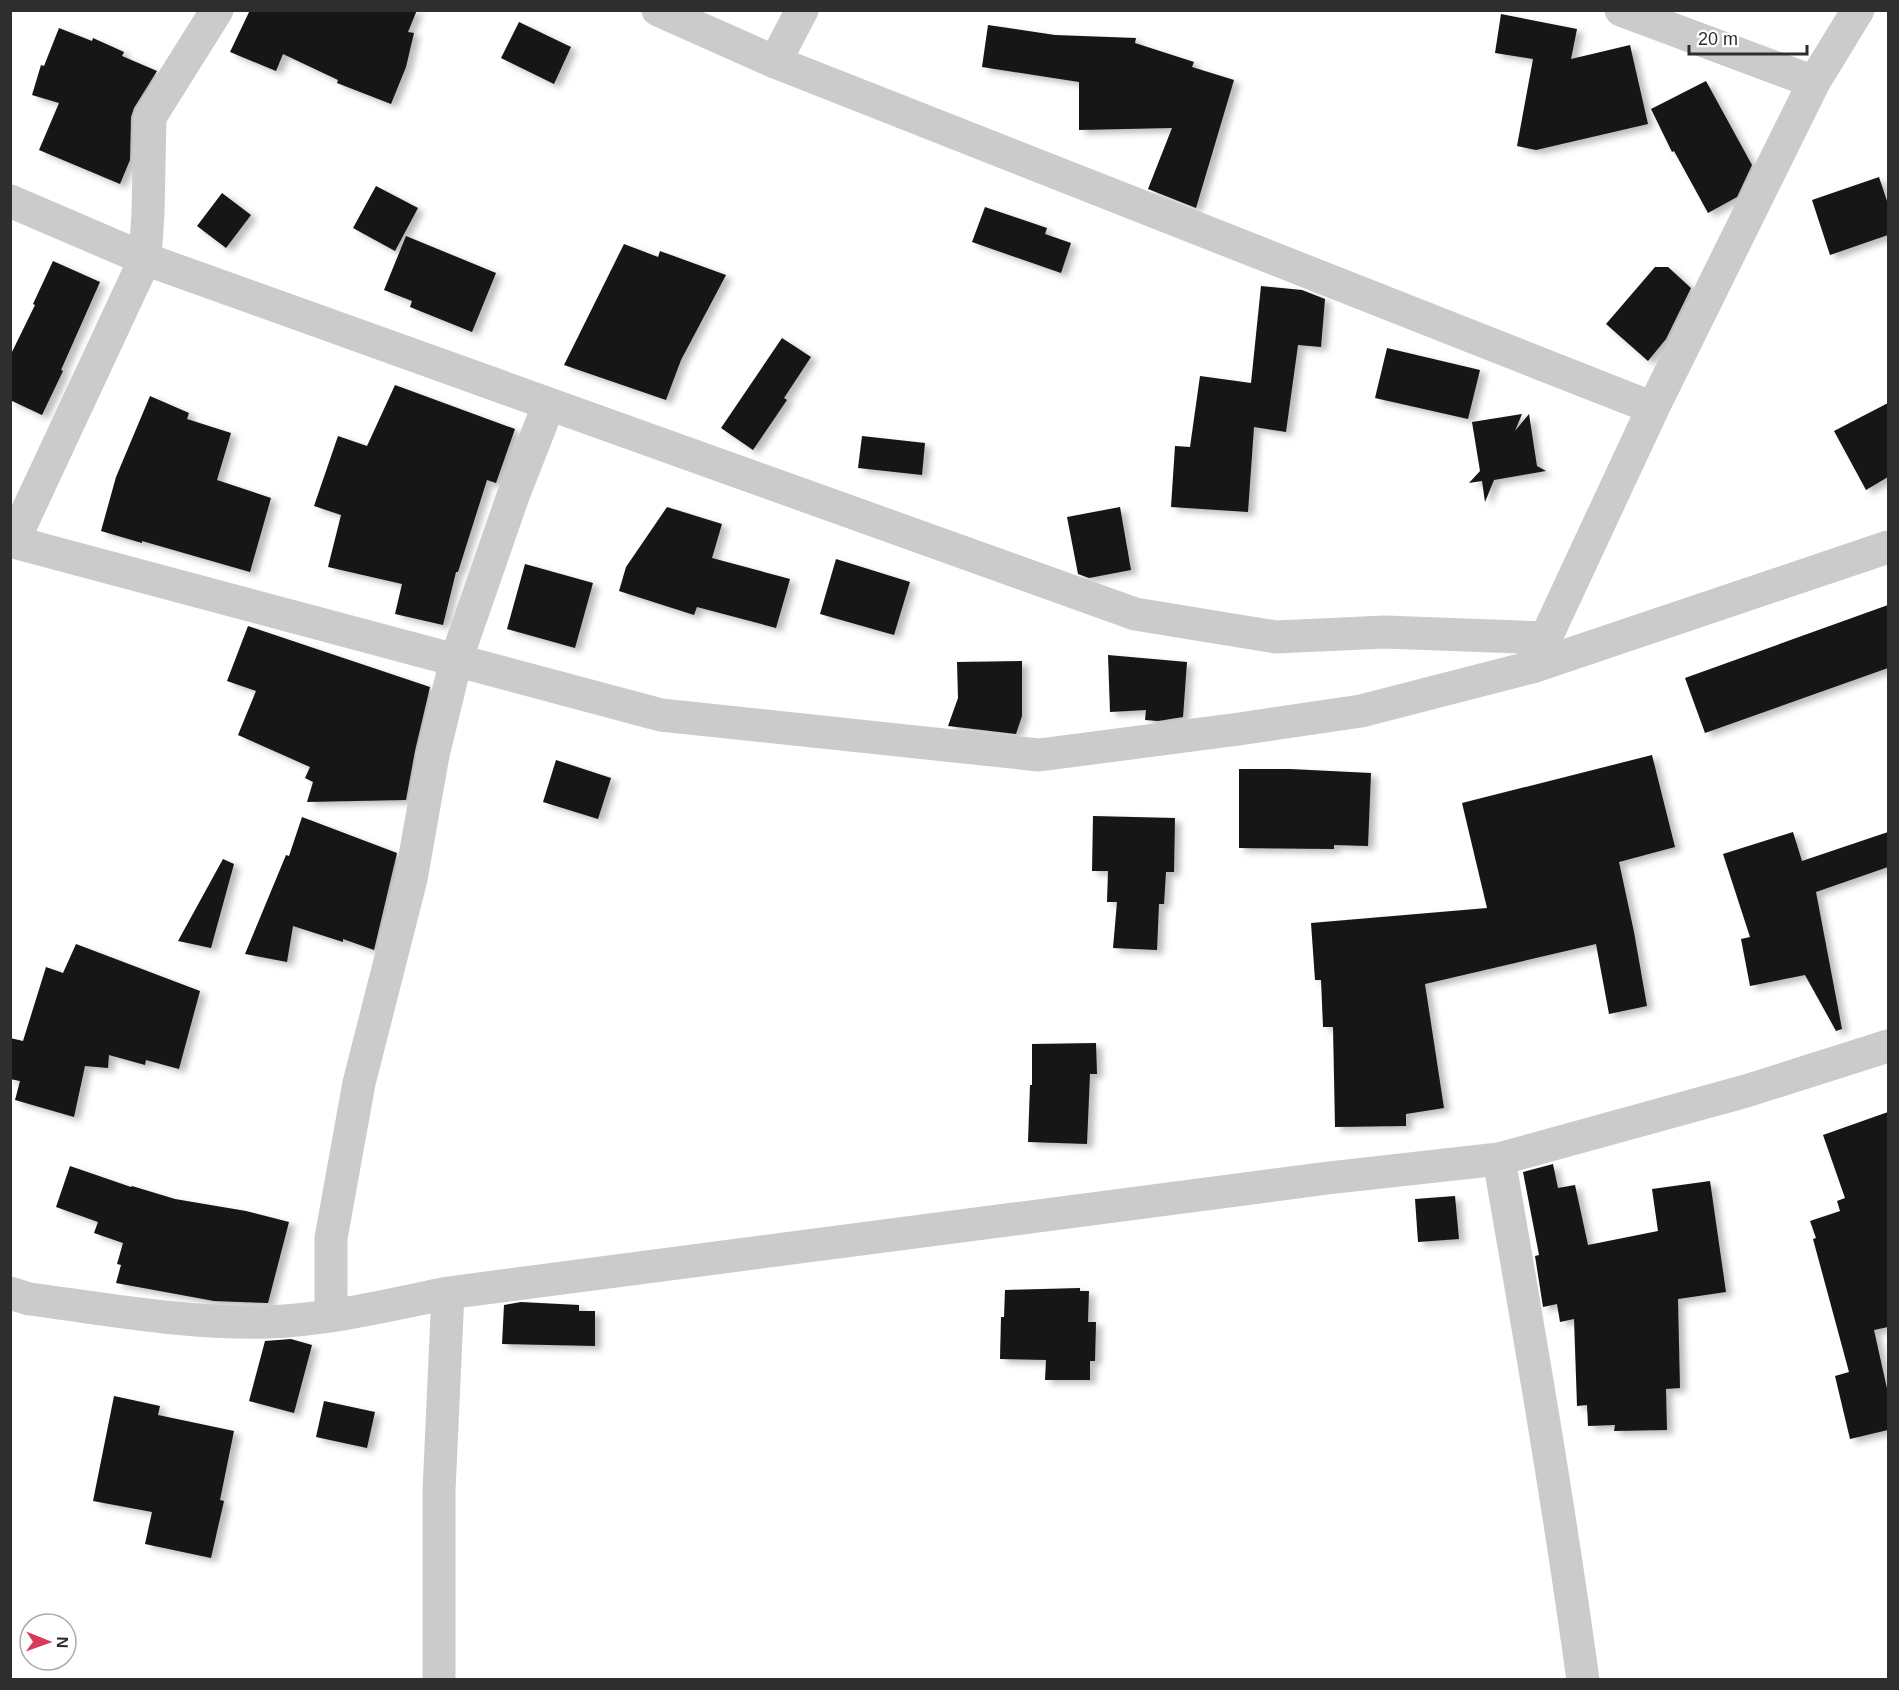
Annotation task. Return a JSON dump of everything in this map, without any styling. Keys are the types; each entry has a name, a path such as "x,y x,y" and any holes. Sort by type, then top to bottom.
{"street":[{"path":"217,10 150,117 145,259 12,542 661,715 1039,755 1361,711 1532,667 1888,547"},
{"path":"658,10 775,62 1653,408"},
{"path":"775,62 802,10"},
{"path":"1621,10 1814,82"},
{"path":"1532,667 1653,408 1814,82 1858,10"},
{"path":"10,201 145,259 1136,614 1276,637 1385,632 1546,638"},
{"path":"332,1316 331,1238 359,1083 411,879 433,755 456,660 513,496 549,404"},
{"path":"10,1293 29,1299 199,1321 268,1322 332,1316 448,1293 1304,1181 1500,1159 1746,1091 1888,1046"},
{"path":"1500,1159 1539,1390 1583,1680"},
{"path":"439,1680 439,1491 448,1293"}],"building":[{"path":"250,10 417,10 408,32 414,33 406,67 391,104 337,83 338,80 283,54 276,71 230,52"},
{"path":"1501,14 1577,29 1571,59 1630,45 1648,124 1536,150 1517,146 1533,59 1495,53"},
{"path":"519,22 571,47 554,84 501,58"},
{"path":"988,25 1055,35 1136,38 1135,43 1194,62 1192,67 1234,80 1196,208 1148,189 1172,128 1079,130 1079,82 982,67"},
{"path":"59,28 92,41 93,38 124,52 122,56 157,71 134,108 131,117 130,160 120,184 39,150 59,103 32,95 41,65 44,66"},
{"path":"1706,81 1752,165 1737,197 1708,213 1674,151 1672,152 1651,109"},
{"path":"1879,177 1888,204 1888,235 1830,255 1812,200"},
{"path":"376,186 418,208 395,251 353,228"},
{"path":"222,193 251,215 226,248 197,226"},
{"path":"985,207 1047,228 1045,234 1071,243 1061,273 972,242"},
{"path":"406,236 496,273 472,332 410,307 412,301 384,290"},
{"path":"624,244 658,257 660,251 726,275 681,360 666,400 564,365"},
{"path":"53,261 100,282 42,415 10,400 10,356"},
{"path":"1655,267 1668,267 1691,288 1666,339 1648,361 1606,324"},
{"path":"1261,286 1302,290 1325,299 1321,347 1298,345 1286,432 1254,427 1248,512 1171,507 1175,446 1190,447 1200,376 1251,383"},
{"path":"782,338 811,357 784,398 787,400 753,450 721,428"},
{"path":"1387,348 1480,370 1468,419 1375,398"},
{"path":"395,385 515,429 496,483 487,480 458,572 456,572 443,625 395,614 402,584 328,567 341,515 314,506 338,436 367,446"},
{"path":"150,396 189,413 187,419 231,433 217,480 271,498 250,572 101,531 116,477"},
{"path":"1888,403 1888,477 1866,490 1834,431"},
{"path":"1522,414 1515,431 1529,414 1537,466 1546,471 1494,480 1485,502 1482,481 1469,483 1480,471 1472,422"},
{"path":"862,436 925,443 922,475 858,468"},
{"path":"667,507 722,524 712,558 790,579 776,628 697,607 694,615 619,591 626,567"},
{"path":"1120,507 1131,570 1089,578 1078,574 1067,517"},
{"path":"836,559 910,582 894,635 820,614"},
{"path":"525,564 593,583 575,648 507,629"},
{"path":"1888,605 1888,668 1705,733 1685,678"},
{"path":"248,626 430,687 406,800 307,802 313,782 305,778 310,767 238,735 256,691 227,681"},
{"path":"1108,655 1187,662 1183,717 1158,721 1145,720 1146,710 1110,712"},
{"path":"1022,661 1022,716 1016,734 948,726 958,698 957,662"},
{"path":"1652,755 1675,847 1619,862 1647,1006 1609,1014 1596,944 1425,984 1444,1108 1406,1114 1406,1126 1335,1127 1333,1027 1323,1027 1321,980 1315,980 1311,923 1487,908 1462,803"},
{"path":"556,760 611,778 598,819 543,802"},
{"path":"1239,769 1371,773 1368,846 1334,845 1334,849 1239,848"},
{"path":"1093,816 1175,818 1174,872 1166,872 1164,904 1159,904 1157,950 1113,948 1117,902 1107,902 1108,871 1092,871"},
{"path":"302,817 397,853 374,950 293,926 287,962 245,954 286,855 289,856"},
{"path":"1793,832 1802,861 1888,832 1888,867 1816,892 1842,1029 1836,1031 1805,975 1750,986 1741,939 1750,937 1723,854"},
{"path":"223,859 234,864 211,948 178,941"},
{"path":"76,944 200,991 179,1069 146,1060 145,1065 109,1055 108,1068 85,1066 74,1117 15,1100 20,1081 10,1079 10,1038 23,1041 46,967 63,973"},
{"path":"1096,1043 1097,1074 1090,1074 1087,1144 1028,1142 1032,1044"},
{"path":"1888,1112 1888,1327 1874,1330 1888,1393 1888,1430 1850,1439 1835,1376 1849,1372 1810,1221 1840,1211 1837,1201 1845,1198 1823,1135"},
{"path":"1553,1164 1558,1188 1575,1185 1588,1245 1658,1231 1652,1189 1710,1181 1726,1292 1678,1299 1680,1388 1666,1389 1667,1430 1614,1431 1615,1425 1588,1426 1587,1405 1577,1406 1574,1319 1560,1322 1557,1304 1543,1307 1535,1256 1539,1255 1523,1172"},
{"path":"70,1166 175,1199 246,1211 289,1222 268,1303 214,1301 116,1283 121,1265 117,1264 123,1243 94,1233 98,1222 56,1207"},
{"path":"1455,1196 1459,1239 1418,1242 1415,1199"},
{"path":"1080,1288 1080,1291 1089,1291 1088,1322 1096,1322 1095,1361 1090,1361 1090,1380 1045,1380 1046,1360 1000,1359 1001,1317 1004,1317 1005,1290"},
{"path":"521,1302 579,1305 579,1311 595,1311 595,1346 502,1344 504,1305"},
{"path":"291,1339 312,1345 294,1413 249,1401 265,1341"},
{"path":"114,1396 160,1406 158,1415 234,1431 220,1500 224,1501 211,1558 145,1544 152,1512 93,1501"},
{"path":"324,1401 375,1412 367,1448 316,1437"}]}
